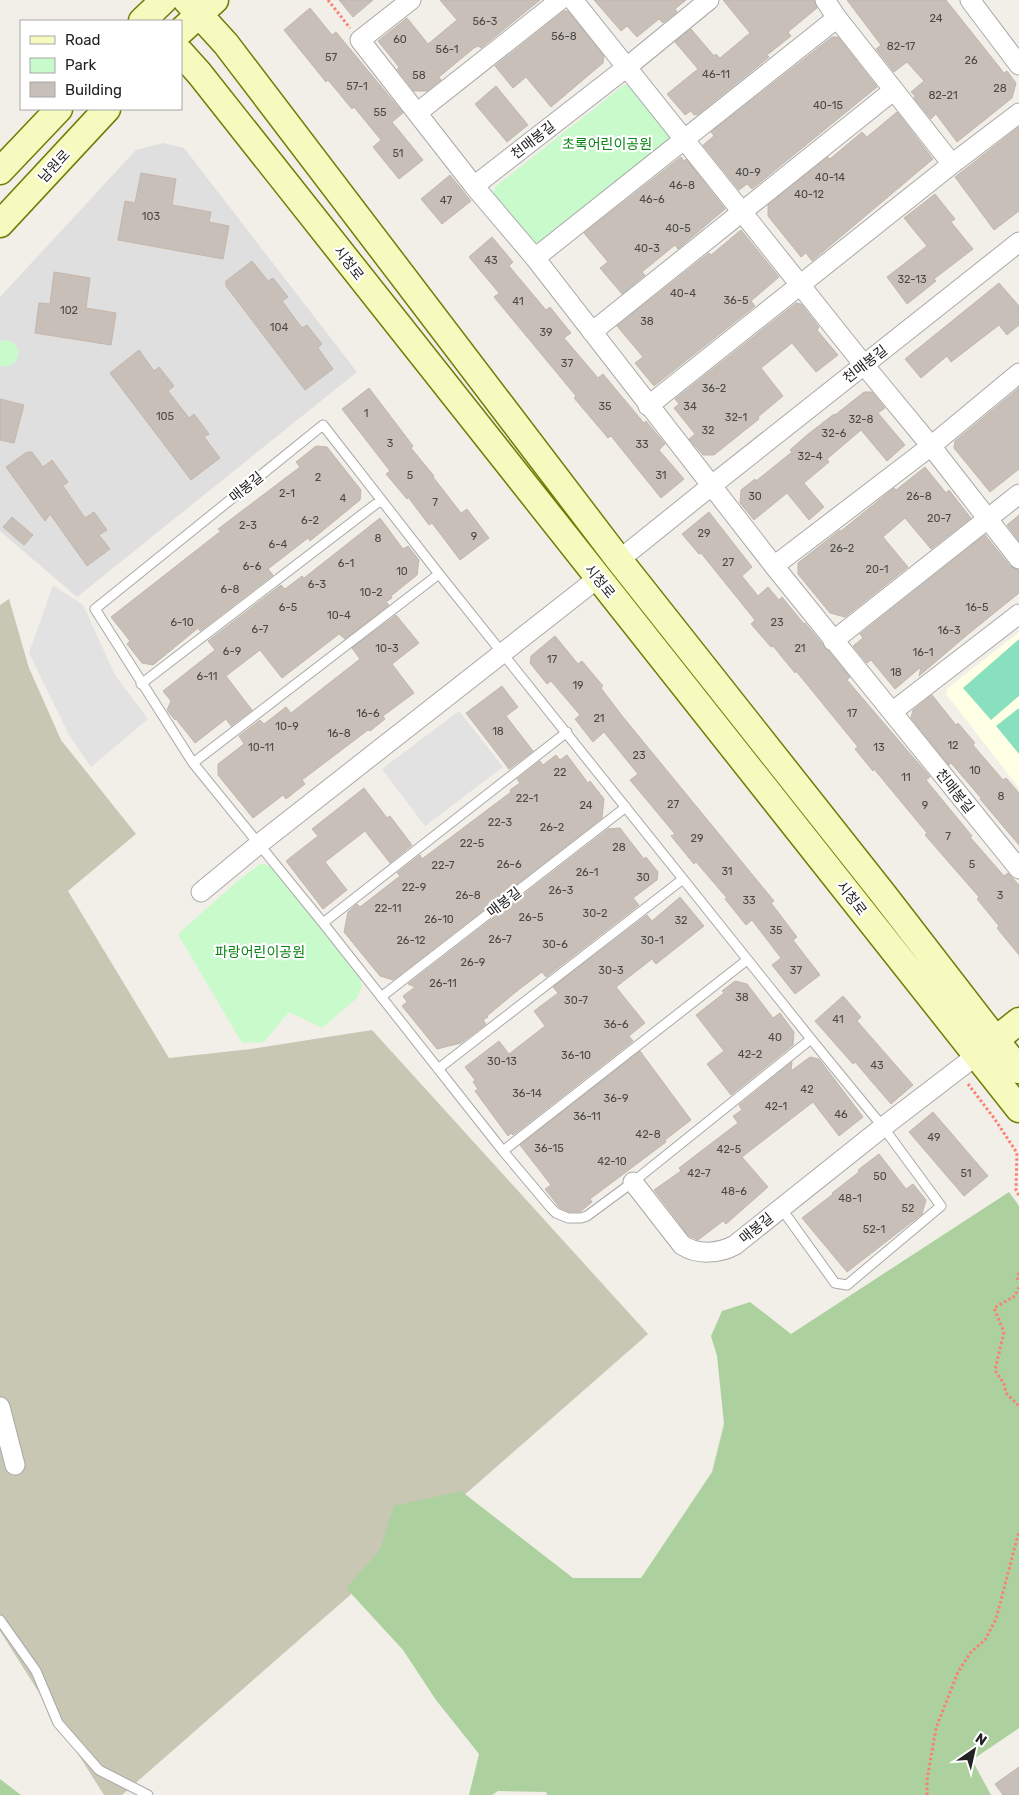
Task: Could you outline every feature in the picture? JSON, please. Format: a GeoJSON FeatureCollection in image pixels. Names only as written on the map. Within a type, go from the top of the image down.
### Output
{"type":"FeatureCollection","features":[{"type":"Feature","properties":{"kind":"street"},"geometry":{"type":"LineString","coordinates":[[360,40],[411,0]]}},
{"type":"Feature","properties":{"kind":"street"},"geometry":{"type":"LineString","coordinates":[[417,113],[560,0]]}},
{"type":"Feature","properties":{"kind":"street"},"geometry":{"type":"LineString","coordinates":[[573,0],[1019,559]]}},
{"type":"Feature","properties":{"kind":"street","name":"천매봉길"},"geometry":{"type":"LineString","coordinates":[[474,186],[627,67],[709,0]]}},
{"type":"Feature","properties":{"kind":"street"},"geometry":{"type":"LineString","coordinates":[[825,0],[837,18],[952,164]]}},
{"type":"Feature","properties":{"kind":"street"},"geometry":{"type":"LineString","coordinates":[[970,0],[1019,65]]}},
{"type":"Feature","properties":{"kind":"street","name":"시청로"},"geometry":{"type":"LineString","coordinates":[[195,11],[226,44],[620,560],[884,894],[977,1055],[1019,1070]]}},
{"type":"Feature","properties":{"kind":"street"},"geometry":{"type":"LineString","coordinates":[[535,258],[837,18]]}},
{"type":"Feature","properties":{"kind":"street","name":"천매봉길"},"geometry":{"type":"LineString","coordinates":[[360,40],[474,186],[535,258],[648,406],[832,640],[1019,869]]}},
{"type":"Feature","properties":{"kind":"street","name":"시청로"},"geometry":{"type":"LineString","coordinates":[[182,54],[205,80],[1019,1109]]}},
{"type":"Feature","properties":{"kind":"street"},"geometry":{"type":"LineString","coordinates":[[592,332],[894,90]]}},
{"type":"Feature","properties":{"kind":"street"},"geometry":{"type":"LineString","coordinates":[[0,171],[58,110]]}},
{"type":"Feature","properties":{"kind":"street","name":"남원로"},"geometry":{"type":"LineString","coordinates":[[0,224],[106,110]]}},
{"type":"Feature","properties":{"kind":"street"},"geometry":{"type":"LineString","coordinates":[[648,406],[952,164],[1019,113]]}},
{"type":"Feature","properties":{"kind":"street","name":"천매봉길"},"geometry":{"type":"LineString","coordinates":[[711,486],[1019,242]]}},
{"type":"Feature","properties":{"kind":"street"},"geometry":{"type":"LineString","coordinates":[[774,566],[930,446],[1019,373]]}},
{"type":"Feature","properties":{"kind":"street"},"geometry":{"type":"LineString","coordinates":[[201,892],[259,844],[504,653],[711,486]]}},
{"type":"Feature","properties":{"kind":"street"},"geometry":{"type":"LineString","coordinates":[[832,640],[1019,494]]}},
{"type":"Feature","properties":{"kind":"street"},"geometry":{"type":"LineString","coordinates":[[892,712],[1019,614]]}},
{"type":"Feature","properties":{"kind":"street"},"geometry":{"type":"LineString","coordinates":[[882,1127],[1019,1021]]}},
{"type":"Feature","properties":{"kind":"street","name":"매봉길"},"geometry":{"type":"LineString","coordinates":[[633,1182],[682,1245],[690,1250],[712,1252],[729,1248],[882,1127]]}},
{"type":"Feature","properties":{"kind":"street"},"geometry":{"type":"LineString","coordinates":[[0,1407],[15,1465]]}},
{"type":"Feature","properties":{"kind":"lane","name":"매봉길"},"geometry":{"type":"LineString","coordinates":[[141,684],[95,609],[323,425],[746,960],[882,1127],[942,1206],[847,1285],[835,1283],[781,1208]]}},
{"type":"Feature","properties":{"kind":"lane"},"geometry":{"type":"LineString","coordinates":[[381,500],[141,684],[193,763],[323,923],[503,1151],[550,1208],[568,1218],[587,1216],[633,1182],[811,1039]]}},
{"type":"Feature","properties":{"kind":"lane"},"geometry":{"type":"LineString","coordinates":[[193,763],[439,574]]}},
{"type":"Feature","properties":{"kind":"lane"},"geometry":{"type":"LineString","coordinates":[[323,923],[567,732]]}},
{"type":"Feature","properties":{"kind":"lane","name":"매봉길"},"geometry":{"type":"LineString","coordinates":[[381,997],[626,807]]}},
{"type":"Feature","properties":{"kind":"lane"},"geometry":{"type":"LineString","coordinates":[[438,1069],[683,879]]}},
{"type":"Feature","properties":{"kind":"lane"},"geometry":{"type":"LineString","coordinates":[[503,1151],[746,960]]}},
{"type":"Feature","properties":{"kind":"lane"},"geometry":{"type":"LineString","coordinates":[[0,1620],[36,1671],[58,1724],[99,1770],[148,1795]]}},
{"type":"Feature","properties":{"kind":"path"},"geometry":{"type":"LineString","coordinates":[[328,0],[360,40]]}},
{"type":"Feature","properties":{"kind":"path"},"geometry":{"type":"LineString","coordinates":[[977,1055],[994,1118],[1017,1153],[1016,1190],[1019,1196]]}},
{"type":"Feature","properties":{"kind":"path"},"geometry":{"type":"LineString","coordinates":[[1019,1272],[1017,1278],[1019,1282]]}},
{"type":"Feature","properties":{"kind":"path"},"geometry":{"type":"LineString","coordinates":[[1019,1287],[1015,1296],[994,1308],[1004,1332],[995,1370],[1004,1384],[1006,1393],[1019,1406]]}},
{"type":"Feature","properties":{"kind":"path"},"geometry":{"type":"LineString","coordinates":[[927,1795],[927,1780],[936,1728],[958,1672],[971,1652],[985,1640],[996,1619],[1019,1531]]}},
{"type":"Feature","properties":{"kind":"shaded area"},"geometry":{"type":"Polygon","coordinates":[[[163,143],[184,148],[357,372],[77,597],[0,531],[0,297],[136,150],[163,143]]]}},
{"type":"Feature","properties":{"kind":"shaded area"},"geometry":{"type":"Polygon","coordinates":[[[53,585],[83,605],[115,675],[148,719],[91,767],[69,735],[29,653],[53,585]]]}},
{"type":"Feature","properties":{"kind":"shaded area"},"geometry":{"type":"Polygon","coordinates":[[[9,599],[29,668],[61,740],[136,834],[68,891],[169,1058],[251,1049],[372,1030],[648,1334],[122,1795],[104,1795],[0,1631],[0,605],[9,599]]]}},
{"type":"Feature","properties":{"kind":"shaded area"},"geometry":{"type":"Polygon","coordinates":[[[1019,632],[1019,788],[946,694],[948,688],[1019,632]]]}},
{"type":"Feature","properties":{"kind":"shaded area"},"geometry":{"type":"Polygon","coordinates":[[[459,711],[503,767],[425,826],[382,769],[459,711]]]}},
{"type":"Feature","properties":{"kind":"green space","name":"초록어린이공원"},"geometry":{"type":"Polygon","coordinates":[[[624,85],[633,86],[670,134],[669,142],[540,244],[531,243],[493,196],[495,187],[624,85]]]}},
{"type":"Feature","properties":{"kind":"green space"},"geometry":{"type":"Polygon","coordinates":[[[0,341],[12,342],[16,346],[18,356],[13,364],[0,366],[0,341]]]}},
{"type":"Feature","properties":{"kind":"green space"},"geometry":{"type":"Polygon","coordinates":[[[1019,639],[1019,696],[991,720],[963,688],[1019,639]]]}},
{"type":"Feature","properties":{"kind":"green space"},"geometry":{"type":"Polygon","coordinates":[[[1019,708],[1019,754],[996,726],[1019,708]]]}},
{"type":"Feature","properties":{"kind":"green space","name":"파랑어린이공원"},"geometry":{"type":"Polygon","coordinates":[[[260,864],[265,864],[274,869],[360,979],[362,986],[357,998],[322,1028],[289,1012],[264,1042],[242,1043],[179,933],[233,885],[260,864]]]}},
{"type":"Feature","properties":{"kind":"green space"},"geometry":{"type":"Polygon","coordinates":[[[1009,1192],[1019,1206],[1019,1728],[972,1760],[991,1795],[547,1795],[546,1792],[498,1791],[492,1795],[469,1795],[479,1754],[436,1700],[403,1650],[346,1588],[380,1550],[394,1506],[461,1491],[573,1578],[641,1578],[712,1472],[724,1424],[717,1356],[711,1336],[722,1311],[750,1302],[791,1334],[1009,1192]]]}},
{"type":"Feature","properties":{"kind":"green space"},"geometry":{"type":"Polygon","coordinates":[[[0,1779],[21,1795],[0,1795],[0,1779]]]}},
{"type":"Feature","properties":{"kind":"building"},"geometry":{"type":"Polygon","coordinates":[[[339,0],[373,0],[353,17],[339,0]]]}},
{"type":"Feature","properties":{"kind":"building"},"geometry":{"type":"Polygon","coordinates":[[[440,0],[540,0],[481,48],[478,46],[474,48],[439,77],[441,80],[427,91],[414,91],[397,69],[399,67],[378,41],[407,18],[428,44],[457,20],[440,0]]]}},
{"type":"Feature","properties":{"kind":"building"},"geometry":{"type":"Polygon","coordinates":[[[594,0],[686,0],[675,9],[677,12],[663,23],[659,19],[637,37],[627,26],[621,31],[594,0]]]}},
{"type":"Feature","properties":{"kind":"building"},"geometry":{"type":"Polygon","coordinates":[[[723,0],[814,0],[817,8],[788,32],[791,36],[767,55],[769,57],[697,115],[694,115],[691,111],[685,115],[667,94],[698,69],[675,42],[691,29],[714,56],[716,54],[720,58],[750,33],[723,0]]]}},
{"type":"Feature","properties":{"kind":"building"},"geometry":{"type":"Polygon","coordinates":[[[847,0],[946,0],[1004,73],[1007,71],[1016,83],[1012,98],[957,142],[936,114],[931,119],[914,98],[915,96],[911,92],[924,81],[907,62],[894,72],[876,49],[881,45],[847,0]]]}},
{"type":"Feature","properties":{"kind":"building"},"geometry":{"type":"Polygon","coordinates":[[[310,8],[332,35],[336,32],[403,113],[392,122],[423,160],[399,179],[373,147],[381,140],[354,107],[352,109],[328,80],[326,82],[284,30],[310,8]]]}},
{"type":"Feature","properties":{"kind":"building"},"geometry":{"type":"Polygon","coordinates":[[[564,11],[568,11],[604,56],[603,63],[551,107],[526,77],[513,88],[495,66],[564,11]]]}},
{"type":"Feature","properties":{"kind":"building"},"geometry":{"type":"Polygon","coordinates":[[[832,37],[838,37],[877,87],[752,189],[747,184],[739,190],[703,145],[714,136],[711,132],[832,37]]]}},
{"type":"Feature","properties":{"kind":"building"},"geometry":{"type":"Polygon","coordinates":[[[496,86],[528,125],[507,142],[475,104],[496,86]]]}},
{"type":"Feature","properties":{"kind":"building"},"geometry":{"type":"Polygon","coordinates":[[[897,112],[933,159],[812,261],[806,253],[801,257],[768,216],[768,205],[828,157],[830,159],[862,132],[867,137],[897,112]]]}},
{"type":"Feature","properties":{"kind":"building"},"geometry":{"type":"Polygon","coordinates":[[[1019,127],[1019,211],[994,230],[955,177],[1019,127]]]}},
{"type":"Feature","properties":{"kind":"building"},"geometry":{"type":"Polygon","coordinates":[[[681,157],[684,161],[686,159],[725,209],[678,249],[675,245],[642,272],[645,275],[622,294],[600,268],[608,262],[584,233],[681,157]]]}},
{"type":"Feature","properties":{"kind":"building"},"geometry":{"type":"Polygon","coordinates":[[[141,173],[176,179],[172,205],[211,212],[209,222],[229,226],[223,259],[118,240],[125,201],[135,203],[141,173]]]}},
{"type":"Feature","properties":{"kind":"building"},"geometry":{"type":"Polygon","coordinates":[[[450,175],[471,201],[442,224],[421,199],[450,175]]]}},
{"type":"Feature","properties":{"kind":"building"},"geometry":{"type":"Polygon","coordinates":[[[935,194],[955,219],[951,222],[973,249],[934,279],[936,281],[907,304],[887,277],[927,246],[904,218],[935,194]]]}},
{"type":"Feature","properties":{"kind":"building"},"geometry":{"type":"Polygon","coordinates":[[[741,230],[779,277],[751,301],[755,306],[654,386],[635,363],[643,357],[617,326],[741,230]]]}},
{"type":"Feature","properties":{"kind":"building"},"geometry":{"type":"Polygon","coordinates":[[[492,237],[513,262],[509,266],[546,310],[550,307],[571,333],[564,338],[598,378],[603,374],[644,423],[646,421],[665,444],[659,450],[684,479],[661,498],[611,436],[608,438],[574,398],[576,396],[494,297],[499,293],[469,257],[492,237]]]}},
{"type":"Feature","properties":{"kind":"building"},"geometry":{"type":"Polygon","coordinates":[[[252,261],[268,281],[273,278],[288,297],[282,301],[302,328],[307,325],[322,344],[318,348],[333,369],[305,390],[226,286],[226,281],[252,261]]]}},
{"type":"Feature","properties":{"kind":"building"},"geometry":{"type":"Polygon","coordinates":[[[54,272],[90,278],[86,308],[116,313],[111,345],[35,333],[39,303],[50,304],[54,272]]]}},
{"type":"Feature","properties":{"kind":"building"},"geometry":{"type":"Polygon","coordinates":[[[999,283],[1019,306],[1019,325],[1007,335],[999,325],[951,362],[947,356],[921,378],[905,359],[999,283]]]}},
{"type":"Feature","properties":{"kind":"building"},"geometry":{"type":"Polygon","coordinates":[[[796,303],[801,304],[819,327],[817,330],[838,355],[816,372],[792,343],[761,368],[783,396],[758,417],[759,419],[714,455],[703,455],[689,439],[695,434],[674,408],[679,404],[675,399],[796,303]]]}},
{"type":"Feature","properties":{"kind":"building"},"geometry":{"type":"Polygon","coordinates":[[[139,350],[154,371],[159,367],[174,386],[168,391],[189,418],[194,414],[209,434],[204,437],[220,458],[191,480],[110,373],[139,350]]]}},
{"type":"Feature","properties":{"kind":"building"},"geometry":{"type":"Polygon","coordinates":[[[369,388],[413,446],[411,448],[461,513],[467,509],[489,538],[460,560],[432,523],[429,525],[408,497],[407,499],[386,474],[390,471],[342,409],[369,388]]]}},
{"type":"Feature","properties":{"kind":"building"},"geometry":{"type":"Polygon","coordinates":[[[1019,388],[1019,469],[990,492],[954,448],[955,441],[1019,388]]]}},
{"type":"Feature","properties":{"kind":"building"},"geometry":{"type":"Polygon","coordinates":[[[864,392],[872,392],[885,408],[878,413],[905,445],[887,461],[861,430],[827,459],[829,462],[804,483],[824,507],[809,520],[787,493],[754,520],[740,503],[741,490],[755,479],[756,481],[792,452],[790,450],[807,435],[864,392]]]}},
{"type":"Feature","properties":{"kind":"building"},"geometry":{"type":"Polygon","coordinates":[[[0,399],[24,405],[14,443],[0,440],[0,399]]]}},
{"type":"Feature","properties":{"kind":"building"},"geometry":{"type":"Polygon","coordinates":[[[316,446],[327,447],[361,490],[360,500],[310,541],[308,538],[268,569],[273,575],[200,631],[198,628],[153,665],[142,663],[127,644],[130,641],[111,617],[221,531],[218,529],[300,467],[296,462],[316,446]]]}},
{"type":"Feature","properties":{"kind":"building"},"geometry":{"type":"Polygon","coordinates":[[[27,452],[32,452],[43,467],[52,460],[68,482],[63,486],[85,518],[94,512],[107,530],[99,535],[110,549],[87,566],[50,514],[45,521],[6,467],[27,452]]]}},
{"type":"Feature","properties":{"kind":"building"},"geometry":{"type":"Polygon","coordinates":[[[925,467],[946,493],[949,490],[971,518],[931,549],[905,518],[883,537],[908,567],[845,617],[830,613],[798,574],[798,563],[894,488],[896,490],[925,467]]]}},
{"type":"Feature","properties":{"kind":"building"},"geometry":{"type":"Polygon","coordinates":[[[709,512],[752,567],[742,576],[758,596],[768,587],[779,600],[782,597],[850,677],[847,680],[930,777],[926,780],[972,836],[970,837],[1004,876],[1008,873],[1019,885],[1019,955],[977,899],[979,897],[925,835],[927,833],[874,769],[873,771],[855,749],[858,747],[796,671],[795,673],[773,646],[771,647],[751,624],[755,620],[701,553],[699,554],[682,534],[709,512]]]}},
{"type":"Feature","properties":{"kind":"building"},"geometry":{"type":"Polygon","coordinates":[[[1019,515],[1019,541],[1007,525],[1019,515]]]}},
{"type":"Feature","properties":{"kind":"building"},"geometry":{"type":"Polygon","coordinates":[[[12,517],[33,535],[24,545],[3,527],[12,517]]]}},
{"type":"Feature","properties":{"kind":"building"},"geometry":{"type":"Polygon","coordinates":[[[380,518],[403,549],[408,546],[419,560],[417,575],[391,596],[392,598],[386,602],[389,605],[345,639],[339,634],[282,678],[260,650],[226,676],[252,710],[231,726],[226,719],[195,743],[167,710],[171,701],[163,691],[215,650],[208,641],[281,585],[285,589],[302,576],[304,578],[380,518]]]}},
{"type":"Feature","properties":{"kind":"building"},"geometry":{"type":"Polygon","coordinates":[[[985,535],[1010,566],[1019,570],[1019,593],[919,676],[921,667],[895,689],[871,660],[867,663],[853,646],[863,638],[860,634],[985,535]]]}},
{"type":"Feature","properties":{"kind":"building"},"geometry":{"type":"Polygon","coordinates":[[[396,615],[419,643],[392,664],[414,693],[383,716],[385,719],[370,731],[368,730],[302,780],[305,784],[286,799],[283,795],[253,818],[218,775],[218,764],[244,744],[239,736],[260,720],[264,724],[286,707],[291,713],[360,659],[352,648],[396,615]]]}},
{"type":"Feature","properties":{"kind":"building"},"geometry":{"type":"Polygon","coordinates":[[[555,636],[578,664],[582,661],[603,686],[601,688],[623,717],[774,901],[771,903],[797,937],[793,940],[820,975],[795,994],[772,965],[781,958],[752,920],[746,925],[725,899],[727,898],[696,862],[694,864],[671,836],[675,834],[630,780],[638,774],[604,732],[593,742],[575,719],[580,715],[551,681],[547,684],[530,663],[531,656],[555,636]]]}},
{"type":"Feature","properties":{"kind":"building"},"geometry":{"type":"Polygon","coordinates":[[[502,686],[518,707],[506,716],[533,751],[509,769],[466,713],[502,686]]]}},
{"type":"Feature","properties":{"kind":"building"},"geometry":{"type":"Polygon","coordinates":[[[932,695],[956,725],[958,723],[975,743],[973,745],[1003,780],[1006,778],[1019,793],[1019,845],[911,718],[913,710],[932,695]]]}},
{"type":"Feature","properties":{"kind":"building"},"geometry":{"type":"Polygon","coordinates":[[[556,755],[560,760],[567,755],[588,783],[590,781],[604,799],[602,818],[393,980],[380,976],[344,932],[348,912],[357,904],[360,907],[400,876],[397,873],[420,855],[422,859],[511,792],[510,790],[520,783],[517,779],[540,761],[543,765],[556,755]]]}},
{"type":"Feature","properties":{"kind":"building"},"geometry":{"type":"Polygon","coordinates":[[[364,788],[387,818],[390,816],[412,845],[390,863],[365,831],[325,862],[347,890],[323,909],[286,861],[318,836],[312,829],[364,788]]]}},
{"type":"Feature","properties":{"kind":"building"},"geometry":{"type":"Polygon","coordinates":[[[620,828],[644,859],[646,857],[658,872],[657,880],[633,898],[639,905],[546,977],[542,972],[517,991],[483,1020],[486,1024],[461,1043],[437,1049],[402,1006],[407,1002],[403,996],[415,987],[408,984],[608,829],[620,828]]]}},
{"type":"Feature","properties":{"kind":"building"},"geometry":{"type":"Polygon","coordinates":[[[680,897],[704,926],[656,964],[652,959],[616,987],[645,1023],[629,1036],[633,1041],[513,1135],[511,1133],[508,1136],[475,1091],[478,1089],[473,1082],[475,1080],[465,1067],[499,1041],[509,1054],[545,1026],[534,1011],[558,993],[553,987],[647,915],[652,921],[680,897]]]}},
{"type":"Feature","properties":{"kind":"building"},"geometry":{"type":"Polygon","coordinates":[[[735,981],[747,984],[773,1018],[780,1013],[794,1032],[793,1045],[731,1095],[707,1064],[724,1051],[696,1015],[724,993],[722,991],[735,981]]]}},
{"type":"Feature","properties":{"kind":"building"},"geometry":{"type":"Polygon","coordinates":[[[843,996],[861,1017],[857,1021],[913,1085],[891,1104],[855,1062],[853,1064],[815,1021],[843,996]]]}},
{"type":"Feature","properties":{"kind":"building"},"geometry":{"type":"Polygon","coordinates":[[[640,1051],[691,1120],[665,1140],[666,1142],[590,1199],[592,1202],[580,1212],[569,1212],[560,1208],[545,1189],[551,1185],[520,1145],[640,1051]]]}},
{"type":"Feature","properties":{"kind":"building"},"geometry":{"type":"Polygon","coordinates":[[[810,1057],[819,1059],[863,1117],[839,1136],[813,1102],[742,1157],[768,1187],[726,1224],[723,1221],[698,1240],[689,1236],[654,1190],[681,1171],[679,1168],[738,1123],[733,1116],[742,1110],[739,1105],[792,1062],[791,1071],[810,1057]]]}},
{"type":"Feature","properties":{"kind":"building"},"geometry":{"type":"Polygon","coordinates":[[[933,1112],[988,1176],[964,1196],[909,1132],[933,1112]]]}},
{"type":"Feature","properties":{"kind":"building"},"geometry":{"type":"Polygon","coordinates":[[[879,1154],[906,1189],[913,1184],[926,1200],[922,1214],[847,1272],[802,1218],[879,1154]]]}},
{"type":"Feature","properties":{"kind":"building"},"geometry":{"type":"Polygon","coordinates":[[[1019,1767],[1019,1795],[1003,1795],[995,1784],[1019,1767]]]}}]}
